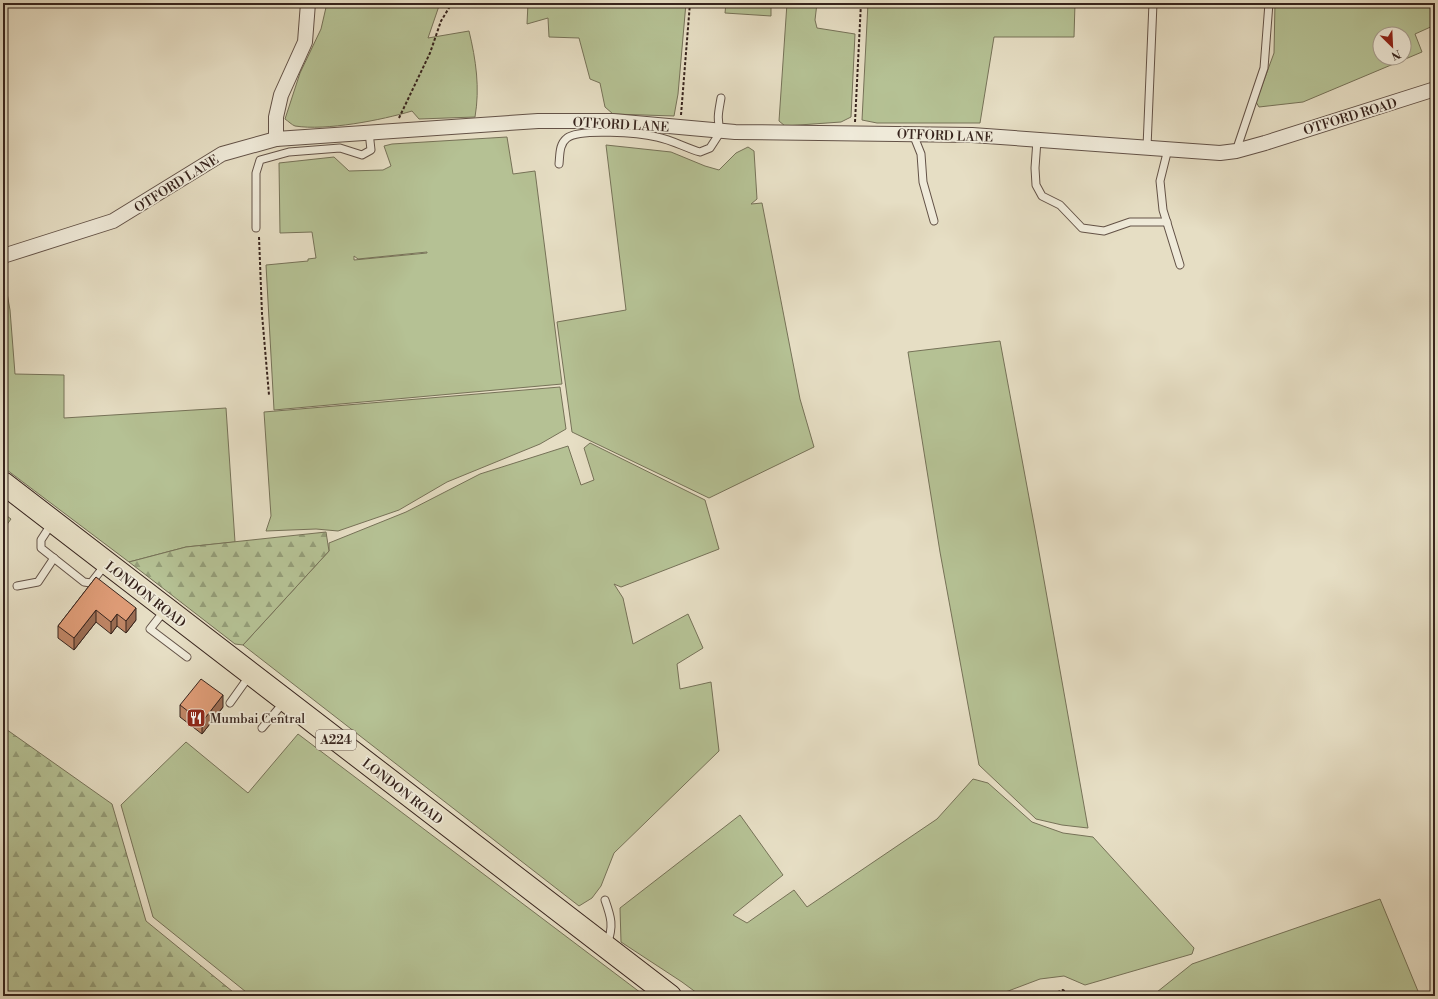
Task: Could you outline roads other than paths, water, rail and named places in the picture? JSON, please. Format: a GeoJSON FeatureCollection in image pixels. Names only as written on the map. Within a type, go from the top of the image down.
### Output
{"type":"FeatureCollection","features":[{"type":"Feature","properties":{"kind":"main road","name":"LONDON ROAD"},"geometry":{"type":"LineString","coordinates":[[3,483],[106,564],[670,996]]}},
{"type":"Feature","properties":{"kind":"street"},"geometry":{"type":"LineString","coordinates":[[276,139],[276,117],[281,95],[305,42],[308,3]]}},
{"type":"Feature","properties":{"kind":"street","name":"OTFORD ROAD"},"geometry":{"type":"LineString","coordinates":[[1265,143],[1435,89]]}},
{"type":"Feature","properties":{"kind":"street","name":"OTFORD LANE"},"geometry":{"type":"LineString","coordinates":[[3,256],[113,221],[222,154],[276,139],[546,121],[613,121],[721,131],[972,135],[1220,153],[1236,151],[1265,143]]}},
{"type":"Feature","properties":{"kind":"lane"},"geometry":{"type":"LineString","coordinates":[[1147,147],[1153,3]]}},
{"type":"Feature","properties":{"kind":"lane"},"geometry":{"type":"LineString","coordinates":[[1236,151],[1264,68],[1269,3]]}},
{"type":"Feature","properties":{"kind":"lane"},"geometry":{"type":"LineString","coordinates":[[559,164],[560,147],[566,138],[575,134],[612,132],[658,137],[700,152],[710,148],[721,131],[718,124],[718,115],[721,98]]}},
{"type":"Feature","properties":{"kind":"lane"},"geometry":{"type":"LineString","coordinates":[[256,228],[256,173],[260,160],[289,152],[340,148],[362,154],[371,150],[368,132]]}},
{"type":"Feature","properties":{"kind":"lane"},"geometry":{"type":"LineString","coordinates":[[913,134],[920,154],[923,182],[934,221]]}},
{"type":"Feature","properties":{"kind":"lane"},"geometry":{"type":"LineString","coordinates":[[1037,140],[1035,168],[1036,185],[1042,196],[1060,204],[1082,228],[1104,231],[1130,222],[1167,222]]}},
{"type":"Feature","properties":{"kind":"lane"},"geometry":{"type":"LineString","coordinates":[[1168,149],[1160,181],[1163,210],[1180,264]]}},
{"type":"Feature","properties":{"kind":"lane"},"geometry":{"type":"LineString","coordinates":[[53,522],[40,544],[41,548],[87,584],[91,583],[106,564]]}},
{"type":"Feature","properties":{"kind":"lane"},"geometry":{"type":"LineString","coordinates":[[17,586],[38,582],[54,558]]}},
{"type":"Feature","properties":{"kind":"lane"},"geometry":{"type":"LineString","coordinates":[[166,610],[150,629],[187,657]]}},
{"type":"Feature","properties":{"kind":"lane"},"geometry":{"type":"LineString","coordinates":[[230,703],[251,675]]}},
{"type":"Feature","properties":{"kind":"lane"},"geometry":{"type":"LineString","coordinates":[[262,728],[285,701]]}},
{"type":"Feature","properties":{"kind":"lane"},"geometry":{"type":"LineString","coordinates":[[605,900],[611,919],[612,933],[605,947]]}},
{"type":"Feature","properties":{"kind":"place","name":"Mumbai Central"},"geometry":{"type":"Point","coordinates":[196,718]}}]}
